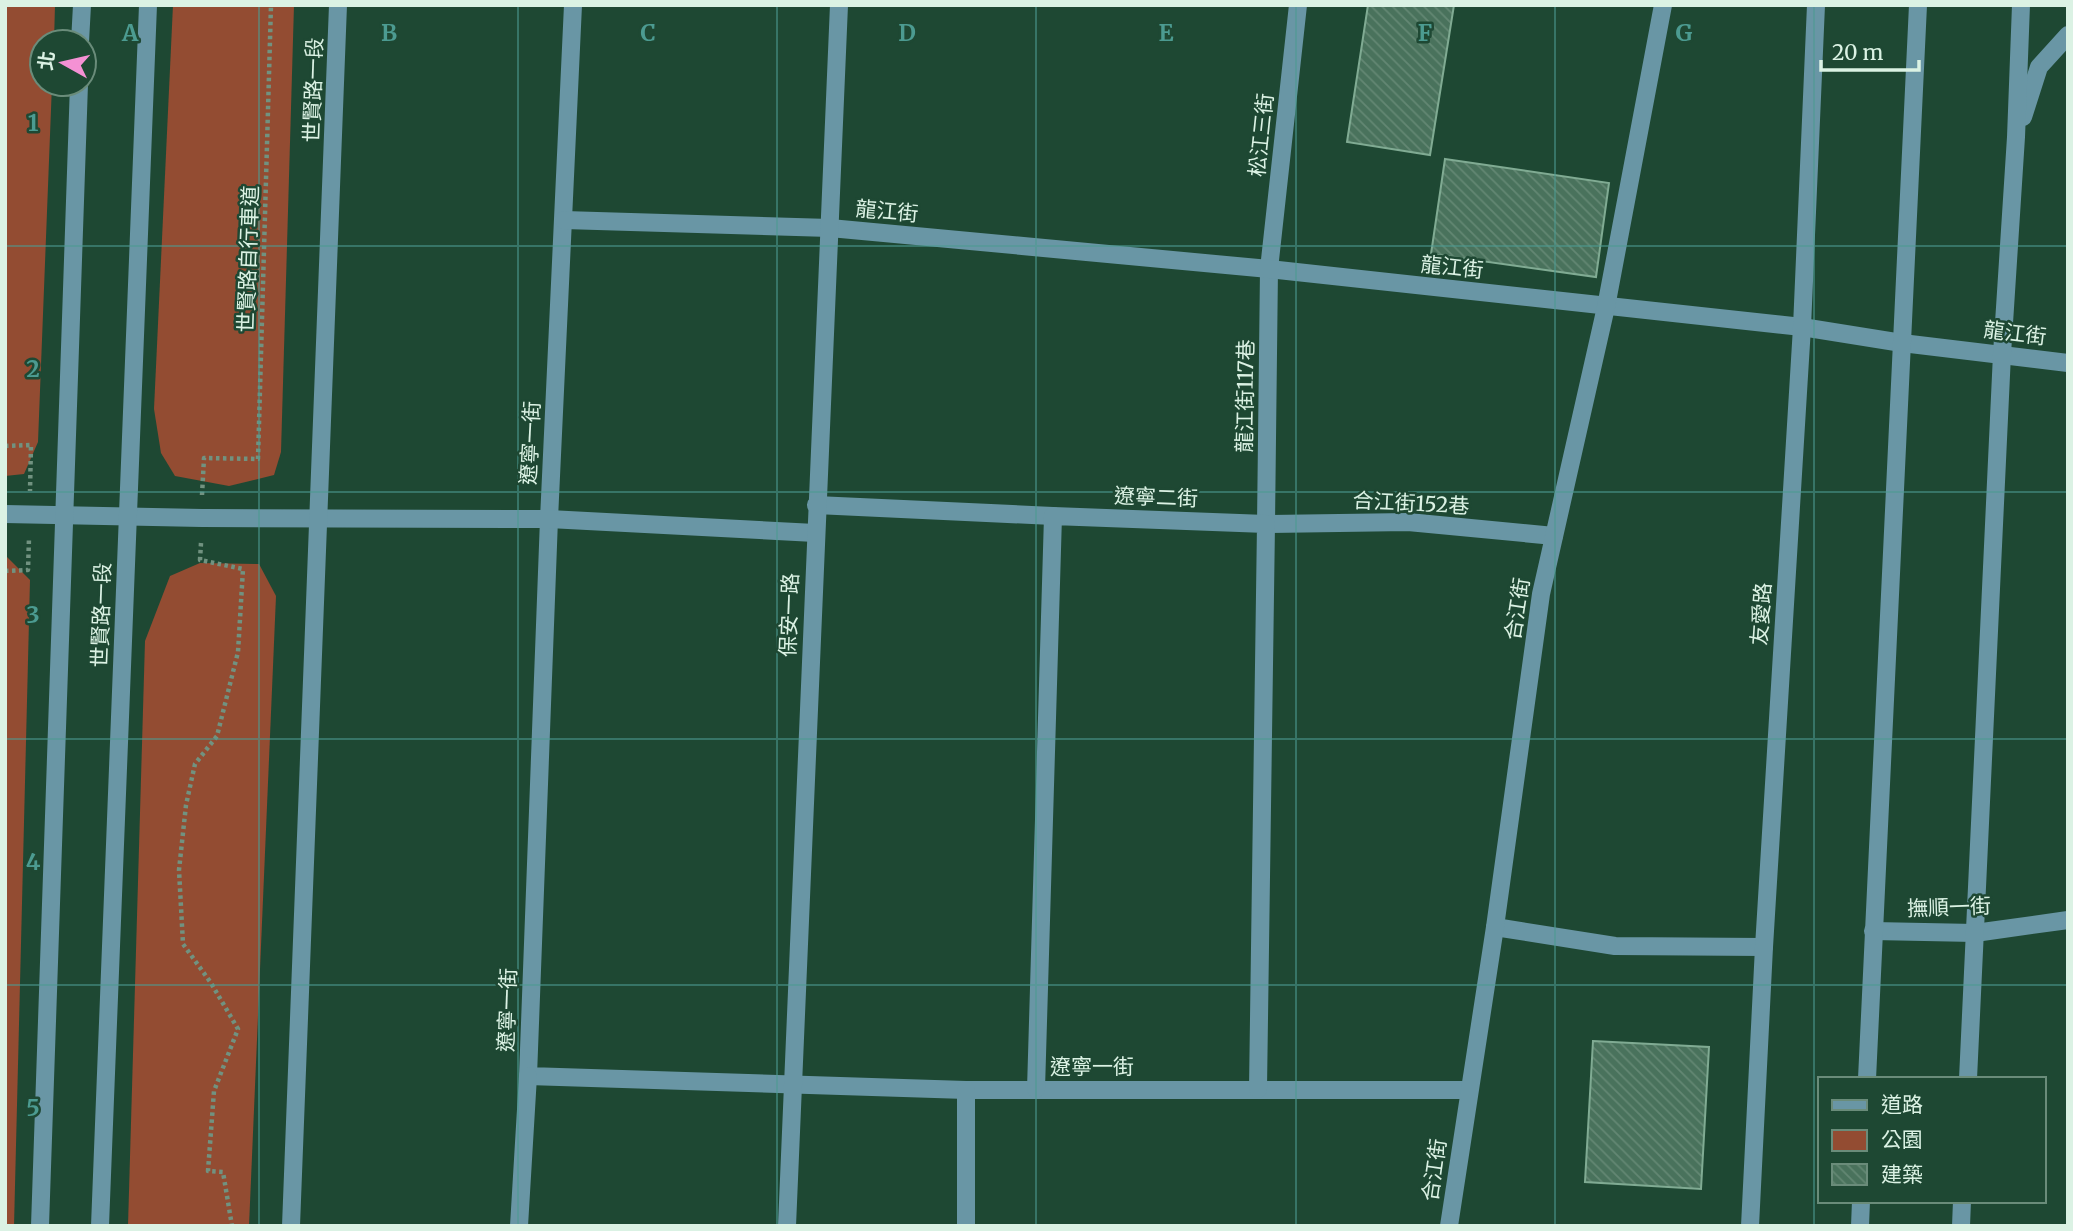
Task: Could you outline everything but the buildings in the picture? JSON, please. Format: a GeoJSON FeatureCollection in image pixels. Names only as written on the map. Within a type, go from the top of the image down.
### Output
{"type":"FeatureCollection","features":[{"type":"Feature","properties":{"kind":"street"},"geometry":{"type":"LineString","coordinates":[[81,28],[82,5]]}},
{"type":"Feature","properties":{"kind":"street","name":"世賢路一段"},"geometry":{"type":"LineString","coordinates":[[100,1226],[148,5]]}},
{"type":"Feature","properties":{"kind":"street","name":"世賢路一段"},"geometry":{"type":"LineString","coordinates":[[291,1226],[338,5]]}},
{"type":"Feature","properties":{"kind":"street","name":"遼寧一街"},"geometry":{"type":"LineString","coordinates":[[573,5],[549,519],[528,1076],[967,1090],[1468,1090]]}},
{"type":"Feature","properties":{"kind":"street","name":"保安一路"},"geometry":{"type":"LineString","coordinates":[[787,1226],[839,5]]}},
{"type":"Feature","properties":{"kind":"street","name":"松江三街"},"geometry":{"type":"LineString","coordinates":[[1269,269],[1298,5]]}},
{"type":"Feature","properties":{"kind":"street","name":"合江街"},"geometry":{"type":"LineString","coordinates":[[1449,1226],[1541,594],[1606,307],[1663,5]]}},
{"type":"Feature","properties":{"kind":"street","name":"友愛路"},"geometry":{"type":"LineString","coordinates":[[1749,1226],[1802,327],[1816,5]]}},
{"type":"Feature","properties":{"kind":"street"},"geometry":{"type":"LineString","coordinates":[[1867,1077],[1918,5]]}},
{"type":"Feature","properties":{"kind":"street"},"geometry":{"type":"LineString","coordinates":[[1968,1077],[2021,5]]}},
{"type":"Feature","properties":{"kind":"street"},"geometry":{"type":"LineString","coordinates":[[2016,137],[2039,67],[2068,35]]}},
{"type":"Feature","properties":{"kind":"street","name":"世賢路一段"},"geometry":{"type":"LineString","coordinates":[[40,1226],[79,98]]}},
{"type":"Feature","properties":{"kind":"street","name":"龍江街"},"geometry":{"type":"LineString","coordinates":[[564,220],[830,228],[1269,269],[1802,327],[1902,343],[2068,363]]}},
{"type":"Feature","properties":{"kind":"street","name":"龍江街117巷"},"geometry":{"type":"LineString","coordinates":[[1266,524],[1269,269]]}},
{"type":"Feature","properties":{"kind":"street","name":"遼寧二街"},"geometry":{"type":"LineString","coordinates":[[817,505],[1266,524]]}},
{"type":"Feature","properties":{"kind":"street"},"geometry":{"type":"LineString","coordinates":[[5,514],[549,519],[815,533]]}},
{"type":"Feature","properties":{"kind":"street"},"geometry":{"type":"LineString","coordinates":[[1036,1089],[1053,516]]}},
{"type":"Feature","properties":{"kind":"street","name":"合江街152巷"},"geometry":{"type":"LineString","coordinates":[[1266,524],[1408,522],[1554,536]]}},
{"type":"Feature","properties":{"kind":"street"},"geometry":{"type":"LineString","coordinates":[[1258,1089],[1266,524]]}},
{"type":"Feature","properties":{"kind":"street","name":"撫順一街"},"geometry":{"type":"LineString","coordinates":[[1873,931],[1975,933],[2068,920]]}},
{"type":"Feature","properties":{"kind":"street"},"geometry":{"type":"LineString","coordinates":[[1494,927],[1615,946],[1764,947]]}},
{"type":"Feature","properties":{"kind":"street"},"geometry":{"type":"LineString","coordinates":[[519,1226],[528,1076]]}},
{"type":"Feature","properties":{"kind":"street"},"geometry":{"type":"LineString","coordinates":[[966,1226],[967,1090]]}},
{"type":"Feature","properties":{"kind":"street"},"geometry":{"type":"LineString","coordinates":[[1860,1226],[1861,1203]]}},
{"type":"Feature","properties":{"kind":"street"},"geometry":{"type":"LineString","coordinates":[[1961,1226],[1962,1203]]}},
{"type":"Feature","properties":{"kind":"path","name":"世賢路自行車道"},"geometry":{"type":"LineString","coordinates":[[204,458],[258,459],[271,5]]}},
{"type":"Feature","properties":{"kind":"path"},"geometry":{"type":"LineString","coordinates":[[5,446],[31,446]]}},
{"type":"Feature","properties":{"kind":"path"},"geometry":{"type":"LineString","coordinates":[[200,560],[243,569],[238,652],[217,736],[195,764],[186,805],[179,870],[183,944],[211,983],[238,1029],[214,1091],[208,1171],[223,1172],[232,1226]]}},
{"type":"Feature","properties":{"kind":"path"},"geometry":{"type":"LineString","coordinates":[[5,571],[28,570]]}},
{"type":"Feature","properties":{"kind":"green space"},"geometry":{"type":"Polygon","coordinates":[[[5,5],[55,5],[54,28],[28,28],[28,98],[51,98],[38,442],[24,474],[5,476],[5,5]]]}},
{"type":"Feature","properties":{"kind":"green space"},"geometry":{"type":"Polygon","coordinates":[[[173,5],[294,5],[281,452],[274,475],[229,486],[175,476],[161,453],[154,409],[173,5]]]}},
{"type":"Feature","properties":{"kind":"green space"},"geometry":{"type":"Polygon","coordinates":[[[5,555],[30,580],[14,1226],[5,1226],[5,555]]]}},
{"type":"Feature","properties":{"kind":"green space"},"geometry":{"type":"Polygon","coordinates":[[[200,563],[259,564],[276,596],[249,1226],[128,1226],[145,641],[170,576],[200,563]]]}}]}
